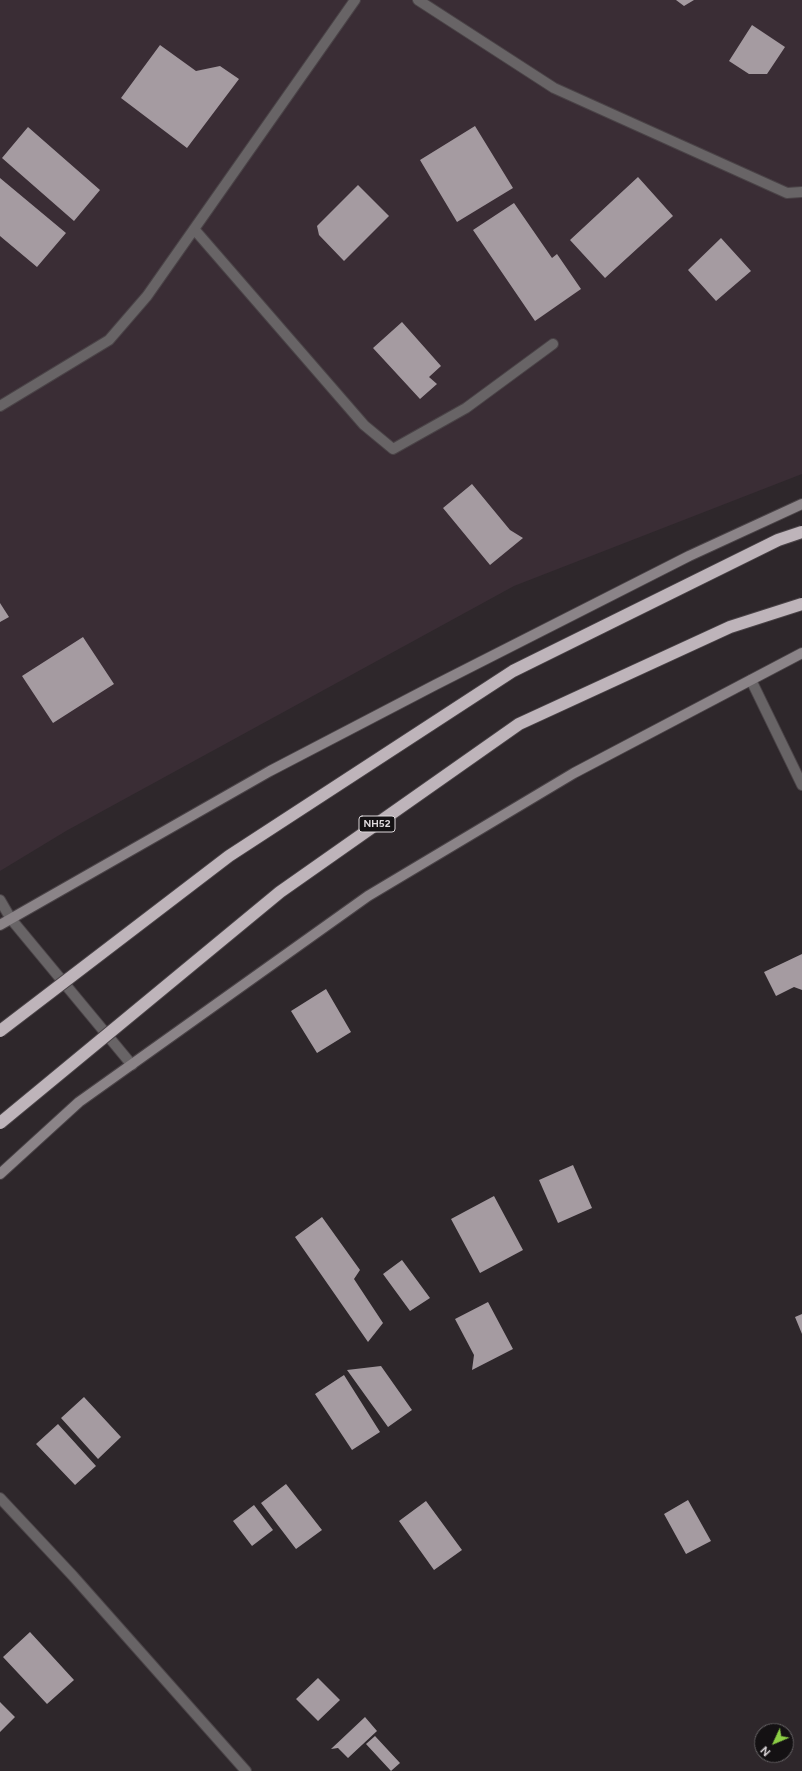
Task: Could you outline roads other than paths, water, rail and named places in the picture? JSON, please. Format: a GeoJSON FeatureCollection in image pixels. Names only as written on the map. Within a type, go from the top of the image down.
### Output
{"type":"FeatureCollection","features":[{"type":"Feature","properties":{"kind":"highway"},"geometry":{"type":"LineString","coordinates":[[0,1031],[229,856],[513,671],[778,540],[802,532]]}},
{"type":"Feature","properties":{"kind":"highway","name":"NH52"},"geometry":{"type":"LineString","coordinates":[[0,1123],[280,892],[519,724],[730,627],[802,604]]}},
{"type":"Feature","properties":{"kind":"street"},"geometry":{"type":"LineString","coordinates":[[0,406],[109,340],[147,296],[355,0]]}},
{"type":"Feature","properties":{"kind":"street"},"geometry":{"type":"LineString","coordinates":[[418,0],[554,88],[787,193],[802,192]]}},
{"type":"Feature","properties":{"kind":"street"},"geometry":{"type":"LineString","coordinates":[[194,230],[364,425],[393,449],[466,408],[553,344]]}},
{"type":"Feature","properties":{"kind":"street"},"geometry":{"type":"LineString","coordinates":[[0,925],[290,760],[682,559],[802,504]]}},
{"type":"Feature","properties":{"kind":"street"},"geometry":{"type":"LineString","coordinates":[[0,1174],[79,1102],[368,896],[574,773],[802,653]]}},
{"type":"Feature","properties":{"kind":"street"},"geometry":{"type":"LineString","coordinates":[[751,680],[802,785]]}},
{"type":"Feature","properties":{"kind":"street"},"geometry":{"type":"LineString","coordinates":[[0,900],[11,919],[132,1065]]}},
{"type":"Feature","properties":{"kind":"street"},"geometry":{"type":"LineString","coordinates":[[0,1498],[73,1576],[246,1771]]}}]}
